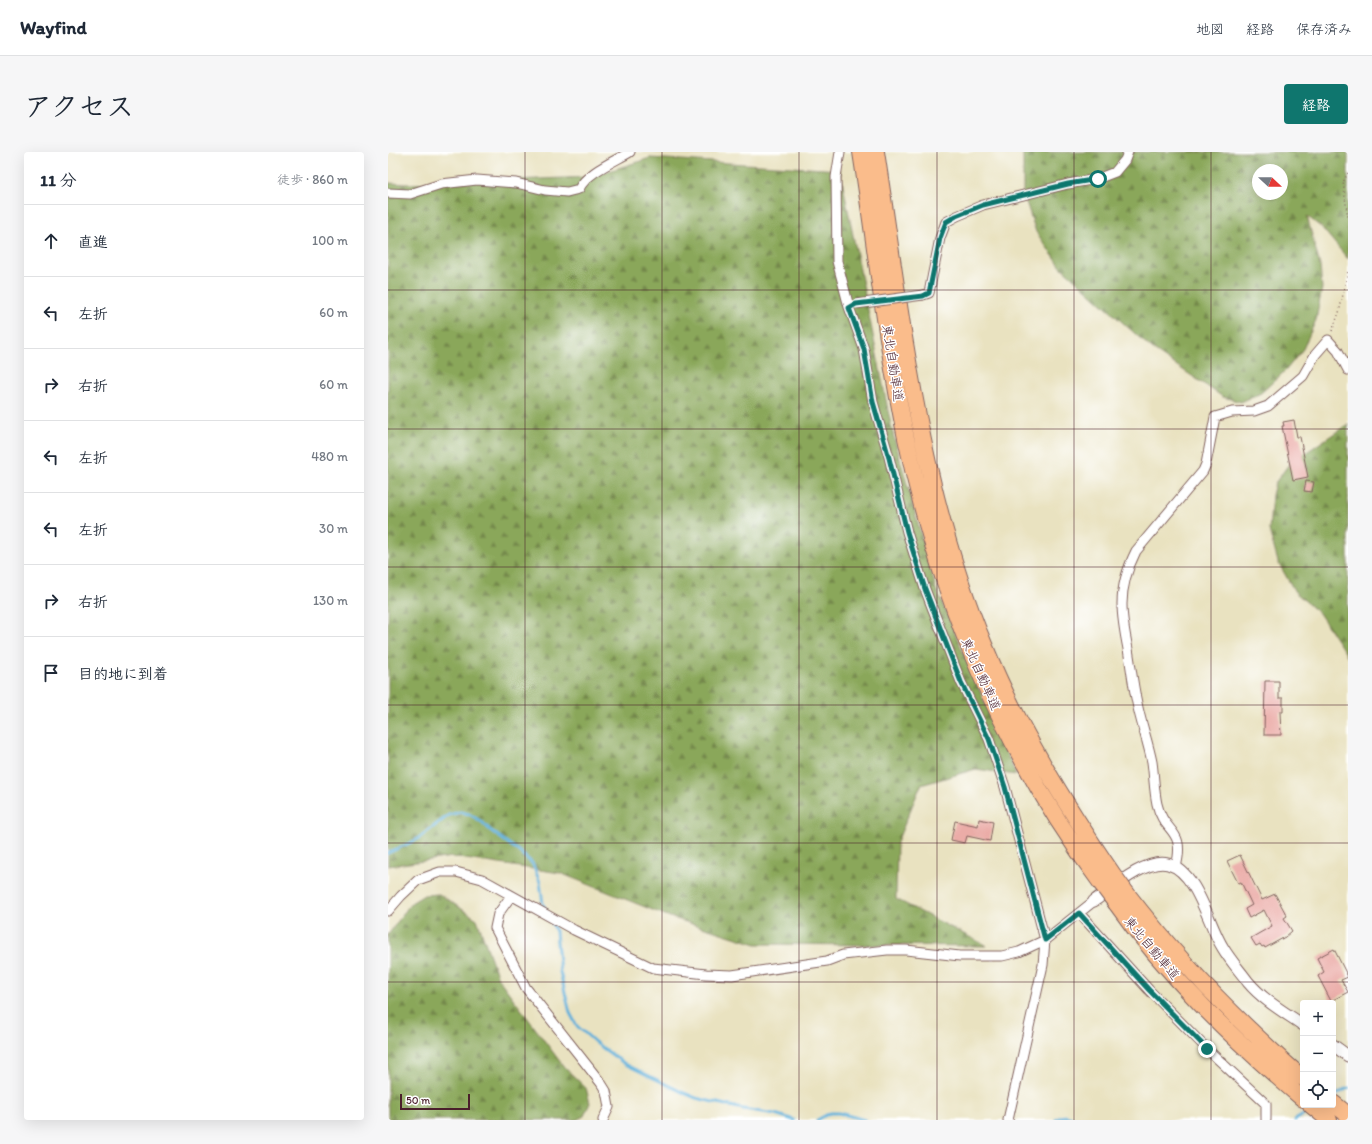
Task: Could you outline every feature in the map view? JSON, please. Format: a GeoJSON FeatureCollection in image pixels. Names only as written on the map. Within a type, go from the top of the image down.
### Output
{"type":"FeatureCollection","features":[{"type":"Feature","properties":{"kind":"highway","name":"東北自動車道"},"geometry":{"type":"LineString","coordinates":[[861,152],[892,361],[906,437],[919,497],[936,556],[963,634],[984,684],[1008,732],[1054,813],[1084,861],[1108,879]]}},
{"type":"Feature","properties":{"kind":"highway","name":"東北自動車道"},"geometry":{"type":"LineString","coordinates":[[876,152],[912,386],[935,494],[965,594],[985,647],[1006,694],[1108,879],[1122,898],[1154,954],[1246,1048],[1300,1096]]}},
{"type":"Feature","properties":{"kind":"highway","name":"東北自動車道"},"geometry":{"type":"LineString","coordinates":[[1122,898],[1225,1006],[1300,1075]]}},
{"type":"Feature","properties":{"kind":"highway"},"geometry":{"type":"LineString","coordinates":[[1326,1109],[1348,1115]]}},
{"type":"Feature","properties":{"kind":"street"},"geometry":{"type":"LineString","coordinates":[[388,193],[410,194],[441,184],[477,180],[516,183],[545,190],[567,192],[578,189],[590,176],[630,152]]}},
{"type":"Feature","properties":{"kind":"street"},"geometry":{"type":"LineString","coordinates":[[840,152],[836,177],[837,261],[864,349],[873,402],[889,458],[907,532],[925,589],[961,682],[989,739],[1005,787],[1045,940],[1043,965],[1008,1120]]}},
{"type":"Feature","properties":{"kind":"street"},"geometry":{"type":"LineString","coordinates":[[852,306],[923,296],[929,293],[940,238],[946,222],[956,216],[983,205],[1068,184],[1098,179],[1115,172],[1125,160],[1128,152]]}},
{"type":"Feature","properties":{"kind":"street"},"geometry":{"type":"LineString","coordinates":[[1176,867],[1179,854],[1179,841],[1174,831],[1164,820],[1157,805],[1152,762],[1137,703],[1123,617],[1122,602],[1124,582],[1130,563],[1136,551],[1203,471],[1206,464],[1215,417],[1232,412],[1254,411],[1268,406],[1303,376],[1315,355],[1328,340],[1338,351],[1348,370]]}},
{"type":"Feature","properties":{"kind":"street"},"geometry":{"type":"LineString","coordinates":[[388,911],[418,880],[440,872],[456,872],[482,879],[559,922],[627,957],[653,968],[706,974],[732,975],[827,961],[843,955],[887,950],[906,950],[960,956],[1002,956],[1019,952],[1045,940],[1094,901],[1137,871],[1148,865],[1167,863],[1176,867],[1193,884],[1222,948],[1250,983],[1269,1002],[1300,1023]]}},
{"type":"Feature","properties":{"kind":"street"},"geometry":{"type":"LineString","coordinates":[[511,896],[498,914],[495,928],[526,988],[606,1091],[609,1107],[603,1120]]}},
{"type":"Feature","properties":{"kind":"street"},"geometry":{"type":"LineString","coordinates":[[1079,913],[1149,990],[1207,1049],[1266,1104],[1266,1120]]}},
{"type":"Feature","properties":{"kind":"street"},"geometry":{"type":"LineString","coordinates":[[1336,1047],[1348,1056]]}},
{"type":"Feature","properties":{"kind":"path"},"geometry":{"type":"LineString","coordinates":[[1348,173],[1343,182],[1348,219]]}},
{"type":"Feature","properties":{"kind":"path"},"geometry":{"type":"LineString","coordinates":[[1328,340],[1340,313],[1348,271]]}},
{"type":"Feature","properties":{"kind":"green space"},"geometry":{"type":"Polygon","coordinates":[[[1023,152],[1348,152],[1348,259],[1322,228],[1307,216],[1320,266],[1322,288],[1316,320],[1303,349],[1286,370],[1261,393],[1241,402],[1223,397],[1152,349],[1061,267],[1036,232],[1023,193],[1023,152]]]}},
{"type":"Feature","properties":{"kind":"green space"},"geometry":{"type":"Polygon","coordinates":[[[650,158],[840,170],[892,430],[936,589],[1016,775],[976,769],[921,785],[897,842],[896,899],[987,946],[756,944],[670,917],[560,873],[452,857],[388,866],[388,183],[407,184],[590,177],[650,158]]]}},
{"type":"Feature","properties":{"kind":"green space"},"geometry":{"type":"Polygon","coordinates":[[[1348,424],[1348,657],[1319,613],[1295,592],[1278,562],[1269,530],[1272,495],[1275,483],[1289,464],[1348,424]]]}},
{"type":"Feature","properties":{"kind":"green space"},"geometry":{"type":"Polygon","coordinates":[[[439,894],[477,919],[498,978],[564,1067],[586,1088],[590,1103],[584,1116],[576,1120],[388,1120],[388,935],[411,903],[424,895],[439,894]]]}},
{"type":"Feature","properties":{"kind":"building"},"geometry":{"type":"Polygon","coordinates":[[[1294,420],[1297,437],[1300,437],[1308,477],[1293,480],[1282,426],[1284,426],[1283,422],[1294,420]]]}},
{"type":"Feature","properties":{"kind":"building"},"geometry":{"type":"Polygon","coordinates":[[[1306,481],[1314,482],[1312,492],[1304,491],[1306,481]]]}},
{"type":"Feature","properties":{"kind":"building"},"geometry":{"type":"Polygon","coordinates":[[[1265,681],[1279,681],[1279,698],[1283,698],[1283,712],[1280,712],[1281,735],[1264,735],[1265,681]]]}},
{"type":"Feature","properties":{"kind":"building"},"geometry":{"type":"Polygon","coordinates":[[[979,819],[993,822],[990,841],[967,836],[965,843],[951,840],[955,821],[978,826],[979,819]]]}},
{"type":"Feature","properties":{"kind":"building"},"geometry":{"type":"Polygon","coordinates":[[[1240,855],[1262,900],[1275,894],[1287,916],[1284,918],[1292,931],[1285,937],[1265,948],[1260,944],[1256,946],[1251,938],[1272,926],[1264,910],[1249,918],[1245,909],[1252,905],[1241,882],[1238,883],[1227,861],[1240,855]]]}},
{"type":"Feature","properties":{"kind":"building"},"geometry":{"type":"Polygon","coordinates":[[[1334,949],[1348,977],[1341,980],[1348,992],[1330,1000],[1318,976],[1324,972],[1317,958],[1334,949]]]}},
{"type":"Feature","properties":{"kind":"waterway"},"geometry":{"type":"LineString","coordinates":[[388,853],[416,840],[449,815],[460,812],[469,814],[482,822],[532,863],[540,882],[543,904],[547,913]]}},
{"type":"Feature","properties":{"kind":"waterway"},"geometry":{"type":"LineString","coordinates":[[551,920],[556,932],[560,972],[570,1013],[577,1026],[596,1043],[625,1064],[696,1098],[743,1109],[775,1114],[794,1120]]}},
{"type":"Feature","properties":{"kind":"waterway"},"geometry":{"type":"LineString","coordinates":[[1336,1094],[1348,1088]]}},
{"type":"Feature","properties":{"kind":"waterway"},"geometry":{"type":"LineString","coordinates":[[1295,1120],[1310,1111]]}},
{"type":"Feature","properties":{"kind":"waterway"},"geometry":{"type":"LineString","coordinates":[[817,1120],[830,1113],[839,1113],[865,1120]]}},
{"type":"Feature","properties":{"kind":"waterway"},"geometry":{"type":"LineString","coordinates":[[1056,1120],[1065,1116],[1074,1120]]}},
{"type":"Feature","properties":{"kind":"route"},"geometry":{"type":"LineString","coordinates":[[1098,179],[1068,184],[983,205],[956,216],[946,222],[940,238],[929,293],[923,296],[856,304],[849,308],[864,349],[873,402],[916,564],[961,682],[989,739],[1005,787],[1045,940],[1071,921],[1079,913],[1149,990],[1207,1049]]}}]}
